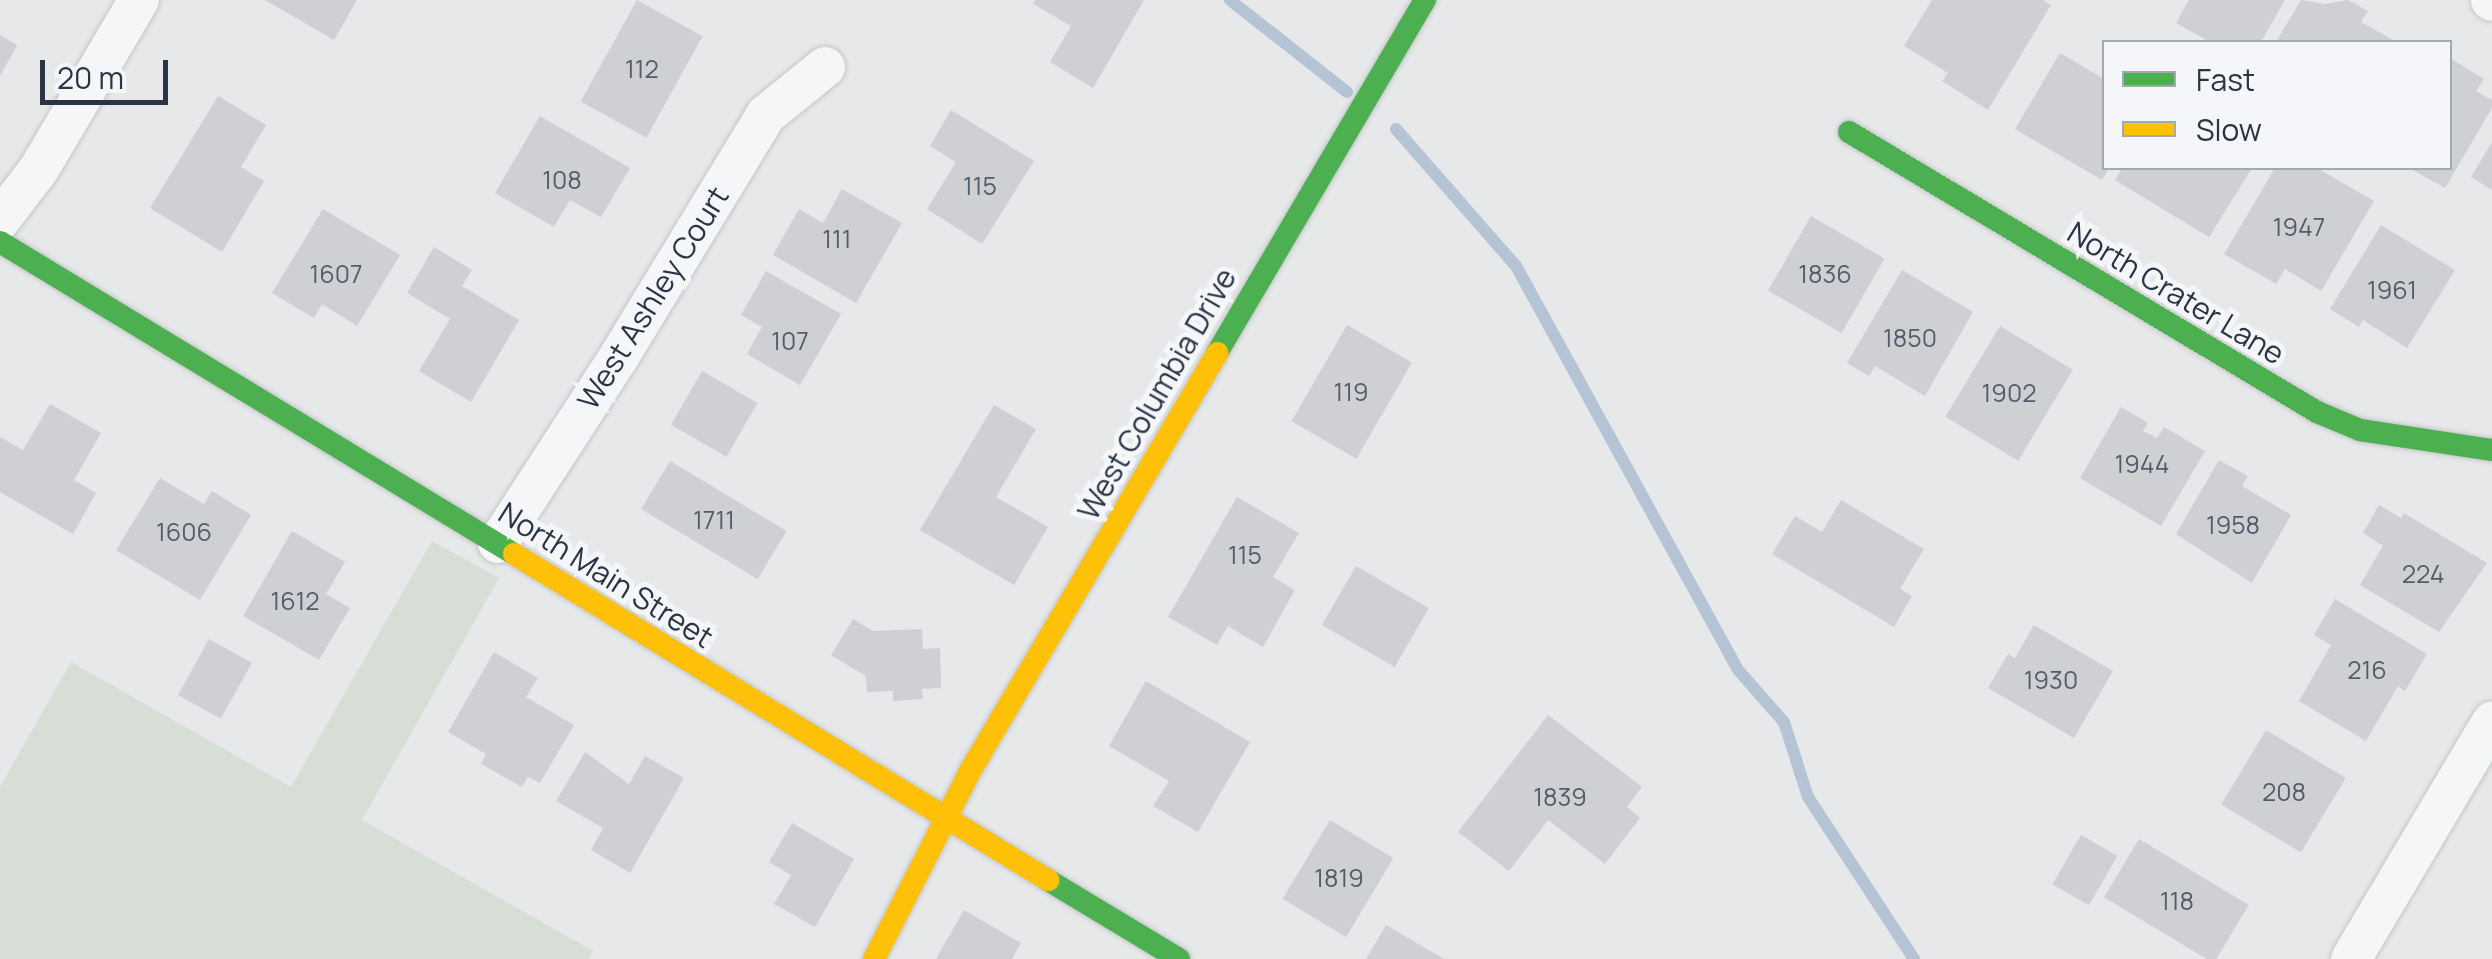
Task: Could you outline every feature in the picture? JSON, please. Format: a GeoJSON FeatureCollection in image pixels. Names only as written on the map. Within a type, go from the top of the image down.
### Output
{"type":"FeatureCollection","features":[{"type":"Feature","properties":{"kind":"street"},"geometry":{"type":"LineString","coordinates":[[0,220],[38,169],[139,0]]}},
{"type":"Feature","properties":{"kind":"street","name":"West Columbia Drive"},"geometry":{"type":"LineString","coordinates":[[874,959],[969,773],[1425,0]]}},
{"type":"Feature","properties":{"kind":"street","name":"West Ashley Court"},"geometry":{"type":"LineString","coordinates":[[498,543],[620,355],[766,115],[825,68]]}},
{"type":"Feature","properties":{"kind":"street","name":"North Crater Lane"},"geometry":{"type":"LineString","coordinates":[[1849,132],[2317,412],[2360,430],[2492,450]]}},
{"type":"Feature","properties":{"kind":"street","name":"North Main Street"},"geometry":{"type":"LineString","coordinates":[[0,242],[1179,959]]}},
{"type":"Feature","properties":{"kind":"street"},"geometry":{"type":"LineString","coordinates":[[2351,959],[2492,722]]}},
{"type":"Feature","properties":{"kind":"shaded area"},"geometry":{"type":"Polygon","coordinates":[[[432,541],[499,578],[362,820],[593,951],[589,959],[0,959],[0,787],[71,662],[291,787],[432,541]]]}},
{"type":"Feature","properties":{"kind":"building"},"geometry":{"type":"Polygon","coordinates":[[[265,0],[357,0],[334,40],[265,0]]]}},
{"type":"Feature","properties":{"kind":"building"},"geometry":{"type":"Polygon","coordinates":[[[637,0],[703,36],[646,138],[581,101],[637,0]]]}},
{"type":"Feature","properties":{"kind":"building"},"geometry":{"type":"Polygon","coordinates":[[[1035,0],[1144,0],[1093,88],[1050,62],[1071,26],[1033,4],[1035,0]]]}},
{"type":"Feature","properties":{"kind":"building"},"geometry":{"type":"Polygon","coordinates":[[[1932,0],[2043,0],[2051,5],[1988,110],[1942,81],[1948,73],[1904,46],[1932,0]]]}},
{"type":"Feature","properties":{"kind":"building"},"geometry":{"type":"Polygon","coordinates":[[[2189,0],[2285,0],[2262,40],[2206,40],[2176,23],[2189,0]]]}},
{"type":"Feature","properties":{"kind":"building"},"geometry":{"type":"Polygon","coordinates":[[[2301,0],[2326,4],[2348,0],[2368,11],[2361,22],[2393,40],[2277,40],[2301,0]]]}},
{"type":"Feature","properties":{"kind":"building"},"geometry":{"type":"Polygon","coordinates":[[[0,35],[17,45],[0,76],[0,35]]]}},
{"type":"Feature","properties":{"kind":"building"},"geometry":{"type":"Polygon","coordinates":[[[2060,53],[2102,78],[2102,170],[2108,170],[2102,180],[2015,129],[2060,53]]]}},
{"type":"Feature","properties":{"kind":"building"},"geometry":{"type":"Polygon","coordinates":[[[2452,59],[2484,79],[2476,91],[2492,100],[2492,108],[2445,188],[2413,170],[2452,170],[2452,59]]]}},
{"type":"Feature","properties":{"kind":"building"},"geometry":{"type":"Polygon","coordinates":[[[218,96],[266,125],[241,167],[264,181],[222,252],[150,208],[218,96]]]}},
{"type":"Feature","properties":{"kind":"building"},"geometry":{"type":"Polygon","coordinates":[[[951,110],[1034,161],[982,244],[927,209],[956,162],[930,146],[951,110]]]}},
{"type":"Feature","properties":{"kind":"building"},"geometry":{"type":"Polygon","coordinates":[[[540,116],[630,168],[601,217],[570,200],[554,227],[495,193],[540,116]]]}},
{"type":"Feature","properties":{"kind":"building"},"geometry":{"type":"Polygon","coordinates":[[[2492,142],[2492,190],[2471,177],[2492,142]]]}},
{"type":"Feature","properties":{"kind":"building"},"geometry":{"type":"Polygon","coordinates":[[[2121,170],[2251,170],[2209,237],[2115,180],[2121,170]]]}},
{"type":"Feature","properties":{"kind":"building"},"geometry":{"type":"Polygon","coordinates":[[[2274,170],[2320,170],[2374,201],[2321,291],[2285,269],[2276,284],[2224,254],[2274,170]]]}},
{"type":"Feature","properties":{"kind":"building"},"geometry":{"type":"Polygon","coordinates":[[[842,189],[902,223],[856,303],[773,255],[799,209],[823,223],[842,189]]]}},
{"type":"Feature","properties":{"kind":"building"},"geometry":{"type":"Polygon","coordinates":[[[323,209],[400,255],[357,326],[322,304],[314,318],[272,293],[323,209]]]}},
{"type":"Feature","properties":{"kind":"building"},"geometry":{"type":"Polygon","coordinates":[[[1811,216],[1885,259],[1842,333],[1768,290],[1811,216]]]}},
{"type":"Feature","properties":{"kind":"building"},"geometry":{"type":"Polygon","coordinates":[[[2381,225],[2455,270],[2407,348],[2363,320],[2359,327],[2330,309],[2381,225]]]}},
{"type":"Feature","properties":{"kind":"building"},"geometry":{"type":"Polygon","coordinates":[[[434,247],[472,270],[462,286],[519,320],[471,402],[419,371],[450,319],[407,293],[434,247]]]}},
{"type":"Feature","properties":{"kind":"building"},"geometry":{"type":"Polygon","coordinates":[[[1902,270],[1973,312],[1925,396],[1875,366],[1869,376],[1847,363],[1902,270]]]}},
{"type":"Feature","properties":{"kind":"building"},"geometry":{"type":"Polygon","coordinates":[[[766,271],[841,314],[800,385],[747,354],[762,327],[741,315],[766,271]]]}},
{"type":"Feature","properties":{"kind":"building"},"geometry":{"type":"Polygon","coordinates":[[[1347,325],[1412,362],[1356,459],[1292,421],[1347,325]]]}},
{"type":"Feature","properties":{"kind":"building"},"geometry":{"type":"Polygon","coordinates":[[[2000,326],[2073,370],[2018,461],[1945,417],[2000,326]]]}},
{"type":"Feature","properties":{"kind":"building"},"geometry":{"type":"Polygon","coordinates":[[[702,371],[757,403],[726,457],[671,425],[702,371]]]}},
{"type":"Feature","properties":{"kind":"building"},"geometry":{"type":"Polygon","coordinates":[[[50,404],[101,433],[74,480],[96,493],[73,534],[0,492],[0,437],[23,450],[50,404]]]}},
{"type":"Feature","properties":{"kind":"building"},"geometry":{"type":"Polygon","coordinates":[[[994,405],[1036,429],[996,497],[1048,527],[1014,585],[920,530],[994,405]]]}},
{"type":"Feature","properties":{"kind":"building"},"geometry":{"type":"Polygon","coordinates":[[[2121,407],[2148,423],[2143,431],[2157,438],[2164,427],[2205,451],[2161,526],[2080,478],[2121,407]]]}},
{"type":"Feature","properties":{"kind":"building"},"geometry":{"type":"Polygon","coordinates":[[[2219,460],[2248,476],[2242,486],[2291,515],[2252,583],[2176,534],[2219,460]]]}},
{"type":"Feature","properties":{"kind":"building"},"geometry":{"type":"Polygon","coordinates":[[[670,461],[787,531],[758,579],[641,509],[670,461]]]}},
{"type":"Feature","properties":{"kind":"building"},"geometry":{"type":"Polygon","coordinates":[[[160,478],[204,504],[212,491],[251,515],[200,600],[116,550],[160,478]]]}},
{"type":"Feature","properties":{"kind":"building"},"geometry":{"type":"Polygon","coordinates":[[[1237,497],[1299,533],[1273,577],[1295,590],[1263,647],[1228,626],[1217,645],[1168,617],[1237,497]]]}},
{"type":"Feature","properties":{"kind":"building"},"geometry":{"type":"Polygon","coordinates":[[[1841,500],[1924,549],[1900,589],[1912,596],[1894,627],[1772,554],[1795,516],[1822,532],[1841,500]]]}},
{"type":"Feature","properties":{"kind":"building"},"geometry":{"type":"Polygon","coordinates":[[[2379,505],[2401,518],[2404,513],[2487,563],[2439,632],[2360,585],[2383,546],[2363,533],[2379,505]]]}},
{"type":"Feature","properties":{"kind":"building"},"geometry":{"type":"Polygon","coordinates":[[[292,531],[345,562],[326,594],[350,608],[319,660],[243,616],[292,531]]]}},
{"type":"Feature","properties":{"kind":"building"},"geometry":{"type":"Polygon","coordinates":[[[1356,566],[1429,608],[1395,667],[1322,625],[1356,566]]]}},
{"type":"Feature","properties":{"kind":"building"},"geometry":{"type":"Polygon","coordinates":[[[2335,599],[2427,654],[2405,691],[2398,686],[2366,741],[2299,701],[2331,645],[2314,635],[2335,599]]]}},
{"type":"Feature","properties":{"kind":"building"},"geometry":{"type":"Polygon","coordinates":[[[853,619],[873,631],[922,629],[923,649],[940,648],[941,688],[922,689],[923,699],[893,701],[893,691],[867,692],[866,676],[831,655],[853,619]]]}},
{"type":"Feature","properties":{"kind":"building"},"geometry":{"type":"Polygon","coordinates":[[[2034,625],[2113,671],[2074,738],[1988,688],[2008,654],[2015,658],[2034,625]]]}},
{"type":"Feature","properties":{"kind":"building"},"geometry":{"type":"Polygon","coordinates":[[[209,639],[252,663],[221,719],[178,695],[209,639]]]}},
{"type":"Feature","properties":{"kind":"building"},"geometry":{"type":"Polygon","coordinates":[[[494,652],[538,678],[526,697],[574,725],[540,783],[528,777],[522,787],[481,764],[486,754],[448,732],[494,652]]]}},
{"type":"Feature","properties":{"kind":"building"},"geometry":{"type":"Polygon","coordinates":[[[1146,681],[1250,742],[1198,832],[1153,806],[1169,781],[1109,746],[1146,681]]]}},
{"type":"Feature","properties":{"kind":"building"},"geometry":{"type":"Polygon","coordinates":[[[1548,715],[1642,787],[1627,807],[1640,818],[1605,864],[1548,820],[1509,871],[1458,832],[1548,715]]]}},
{"type":"Feature","properties":{"kind":"building"},"geometry":{"type":"Polygon","coordinates":[[[2266,730],[2346,778],[2301,852],[2221,805],[2266,730]]]}},
{"type":"Feature","properties":{"kind":"building"},"geometry":{"type":"Polygon","coordinates":[[[585,752],[629,784],[645,756],[684,778],[630,873],[591,850],[603,828],[556,801],[585,752]]]}},
{"type":"Feature","properties":{"kind":"building"},"geometry":{"type":"Polygon","coordinates":[[[1330,820],[1393,858],[1346,937],[1283,899],[1330,820]]]}},
{"type":"Feature","properties":{"kind":"building"},"geometry":{"type":"Polygon","coordinates":[[[792,823],[854,859],[815,927],[774,904],[791,875],[769,862],[792,823]]]}},
{"type":"Feature","properties":{"kind":"building"},"geometry":{"type":"Polygon","coordinates":[[[2081,835],[2117,856],[2089,905],[2052,884],[2081,835]]]}},
{"type":"Feature","properties":{"kind":"building"},"geometry":{"type":"Polygon","coordinates":[[[2139,839],[2249,905],[2216,959],[2207,959],[2104,897],[2139,839]]]}},
{"type":"Feature","properties":{"kind":"building"},"geometry":{"type":"Polygon","coordinates":[[[964,910],[1021,943],[1012,959],[936,959],[964,910]]]}},
{"type":"Feature","properties":{"kind":"building"},"geometry":{"type":"Polygon","coordinates":[[[1386,925],[1444,959],[1366,959],[1386,925]]]}},
{"type":"Feature","properties":{"kind":"waterway"},"geometry":{"type":"LineString","coordinates":[[1230,0],[1347,92]]}},
{"type":"Feature","properties":{"kind":"waterway"},"geometry":{"type":"LineString","coordinates":[[1396,129],[1516,266],[1739,671],[1784,722],[1808,797],[1914,959]]}},
{"type":"Feature","properties":{"kind":"traffic: fast"},"geometry":{"type":"LineString","coordinates":[[1217,353],[1425,0]]}},
{"type":"Feature","properties":{"kind":"traffic: fast"},"geometry":{"type":"LineString","coordinates":[[1849,132],[2317,412],[2360,430],[2492,450]]}},
{"type":"Feature","properties":{"kind":"traffic: fast"},"geometry":{"type":"LineString","coordinates":[[0,242],[514,554]]}},
{"type":"Feature","properties":{"kind":"traffic: fast"},"geometry":{"type":"LineString","coordinates":[[1048,880],[1179,959]]}},
{"type":"Feature","properties":{"kind":"traffic: slow"},"geometry":{"type":"LineString","coordinates":[[874,959],[969,773],[1217,353]]}},
{"type":"Feature","properties":{"kind":"traffic: slow"},"geometry":{"type":"LineString","coordinates":[[514,554],[1048,880]]}}]}
